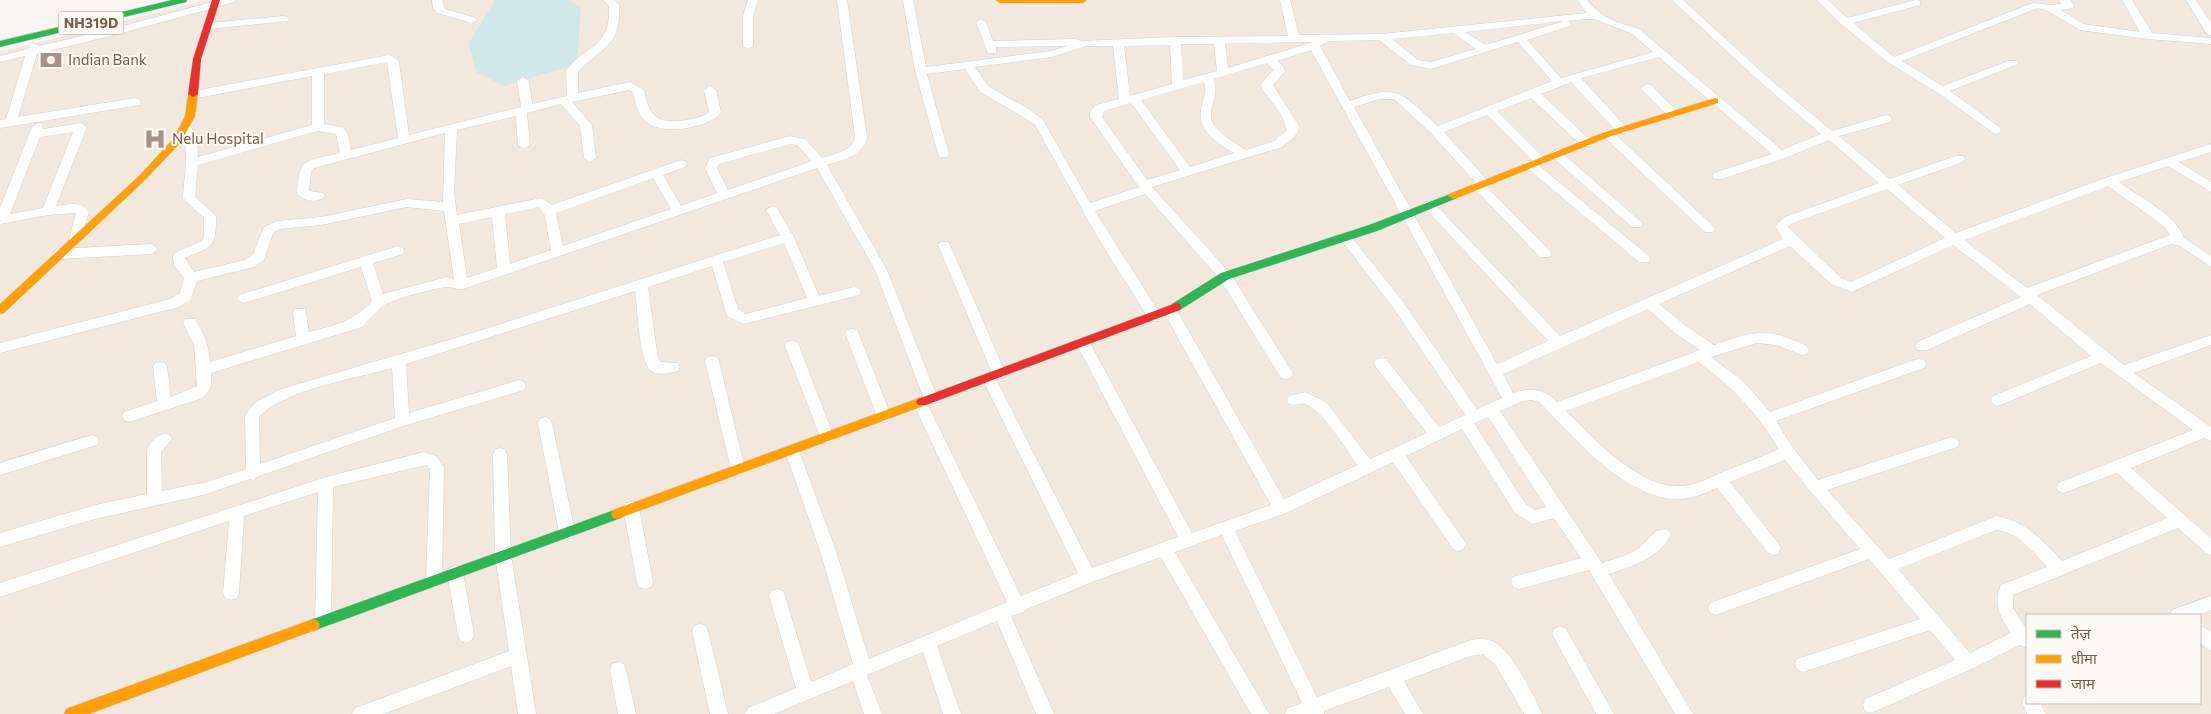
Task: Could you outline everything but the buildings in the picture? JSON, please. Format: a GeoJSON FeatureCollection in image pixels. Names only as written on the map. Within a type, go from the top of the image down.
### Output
{"type":"FeatureCollection","features":[{"type":"Feature","properties":{"kind":"main road","name":"NH319D"},"geometry":{"type":"LineString","coordinates":[[0,35],[148,0]]}},
{"type":"Feature","properties":{"kind":"main road","name":"NH319D"},"geometry":{"type":"LineString","coordinates":[[0,44],[183,0]]}},
{"type":"Feature","properties":{"kind":"main road"},"geometry":{"type":"LineString","coordinates":[[1000,0],[1083,0]]}},
{"type":"Feature","properties":{"kind":"main road"},"geometry":{"type":"LineString","coordinates":[[0,310],[169,151],[190,116],[197,59],[216,2]]}},
{"type":"Feature","properties":{"kind":"main road"},"geometry":{"type":"LineString","coordinates":[[71,714],[1170,311],[1225,276],[1344,237],[1608,134],[1715,101]]}},
{"type":"Feature","properties":{"kind":"street"},"geometry":{"type":"LineString","coordinates":[[0,59],[216,2],[231,0]]}},
{"type":"Feature","properties":{"kind":"street"},"geometry":{"type":"LineString","coordinates":[[437,0],[438,8],[446,14],[472,20]]}},
{"type":"Feature","properties":{"kind":"street"},"geometry":{"type":"LineString","coordinates":[[590,158],[586,125],[569,99],[572,71],[602,45],[614,27],[616,20],[614,5],[608,0]]}},
{"type":"Feature","properties":{"kind":"street"},"geometry":{"type":"LineString","coordinates":[[748,46],[748,16],[753,0]]}},
{"type":"Feature","properties":{"kind":"street"},"geometry":{"type":"LineString","coordinates":[[203,370],[356,323],[367,316],[379,302],[390,297],[440,283],[450,282],[461,285],[820,163],[858,148],[861,142],[842,0]]}},
{"type":"Feature","properties":{"kind":"street"},"geometry":{"type":"LineString","coordinates":[[908,0],[921,71],[944,154]]}},
{"type":"Feature","properties":{"kind":"street"},"geometry":{"type":"LineString","coordinates":[[1285,0],[1294,37]]}},
{"type":"Feature","properties":{"kind":"street"},"geometry":{"type":"LineString","coordinates":[[1582,0],[1594,15],[1615,25],[1635,31],[1715,101],[1781,155]]}},
{"type":"Feature","properties":{"kind":"street"},"geometry":{"type":"LineString","coordinates":[[1677,0],[1762,78],[1954,239],[2029,296],[2102,357],[2209,433]]}},
{"type":"Feature","properties":{"kind":"street"},"geometry":{"type":"LineString","coordinates":[[1822,0],[1845,22],[1894,61],[1942,90],[1995,130]]}},
{"type":"Feature","properties":{"kind":"street"},"geometry":{"type":"LineString","coordinates":[[1894,61],[2037,5],[2050,8],[2069,6],[2064,0]]}},
{"type":"Feature","properties":{"kind":"street"},"geometry":{"type":"LineString","coordinates":[[2127,0],[2148,36]]}},
{"type":"Feature","properties":{"kind":"street"},"geometry":{"type":"LineString","coordinates":[[2191,0],[2211,32]]}},
{"type":"Feature","properties":{"kind":"street"},"geometry":{"type":"LineString","coordinates":[[1845,22],[1916,3]]}},
{"type":"Feature","properties":{"kind":"street"},"geometry":{"type":"LineString","coordinates":[[2050,8],[2080,27],[2148,36],[2211,41]]}},
{"type":"Feature","properties":{"kind":"street"},"geometry":{"type":"LineString","coordinates":[[990,44],[1118,43],[1294,37],[1327,39],[1382,37],[1594,15]]}},
{"type":"Feature","properties":{"kind":"street"},"geometry":{"type":"LineString","coordinates":[[1382,37],[1415,63],[1431,66],[1594,15]]}},
{"type":"Feature","properties":{"kind":"street"},"geometry":{"type":"LineString","coordinates":[[209,26],[284,19]]}},
{"type":"Feature","properties":{"kind":"street"},"geometry":{"type":"LineString","coordinates":[[981,22],[996,62]]}},
{"type":"Feature","properties":{"kind":"street"},"geometry":{"type":"LineString","coordinates":[[1456,30],[1485,50]]}},
{"type":"Feature","properties":{"kind":"street"},"geometry":{"type":"LineString","coordinates":[[5,123],[38,36]]}},
{"type":"Feature","properties":{"kind":"street"},"geometry":{"type":"LineString","coordinates":[[1219,39],[1223,73]]}},
{"type":"Feature","properties":{"kind":"street"},"geometry":{"type":"LineString","coordinates":[[1286,374],[1225,276],[1145,187],[1096,117],[1096,112],[1100,108],[1223,73],[1314,45],[1327,39]]}},
{"type":"Feature","properties":{"kind":"street"},"geometry":{"type":"LineString","coordinates":[[1521,39],[1560,83]]}},
{"type":"Feature","properties":{"kind":"street"},"geometry":{"type":"LineString","coordinates":[[1175,40],[1178,86]]}},
{"type":"Feature","properties":{"kind":"street"},"geometry":{"type":"LineString","coordinates":[[921,71],[1052,54],[1086,42]]}},
{"type":"Feature","properties":{"kind":"street"},"geometry":{"type":"LineString","coordinates":[[1118,43],[1129,101],[1187,171]]}},
{"type":"Feature","properties":{"kind":"street"},"geometry":{"type":"LineString","coordinates":[[1314,45],[1510,400]]}},
{"type":"Feature","properties":{"kind":"street"},"geometry":{"type":"LineString","coordinates":[[1436,131],[1573,77],[1660,53]]}},
{"type":"Feature","properties":{"kind":"street"},"geometry":{"type":"LineString","coordinates":[[192,95],[385,58],[392,60],[404,140]]}},
{"type":"Feature","properties":{"kind":"street"},"geometry":{"type":"LineString","coordinates":[[1087,209],[1187,171],[1278,144],[1292,131],[1293,126],[1287,114],[1268,89],[1267,84],[1279,71],[1279,68],[1269,59]]}},
{"type":"Feature","properties":{"kind":"street"},"geometry":{"type":"LineString","coordinates":[[1942,90],[2012,63]]}},
{"type":"Feature","properties":{"kind":"street"},"geometry":{"type":"LineString","coordinates":[[968,65],[984,88],[1039,123],[1087,209],[1155,316]]}},
{"type":"Feature","properties":{"kind":"street"},"geometry":{"type":"LineString","coordinates":[[318,71],[319,127]]}},
{"type":"Feature","properties":{"kind":"street"},"geometry":{"type":"LineString","coordinates":[[1573,77],[1622,130]]}},
{"type":"Feature","properties":{"kind":"street"},"geometry":{"type":"LineString","coordinates":[[1206,78],[1210,82],[1212,90],[1206,113],[1207,125],[1215,134],[1244,154]]}},
{"type":"Feature","properties":{"kind":"street"},"geometry":{"type":"LineString","coordinates":[[524,81],[524,145]]}},
{"type":"Feature","properties":{"kind":"street"},"geometry":{"type":"LineString","coordinates":[[319,196],[310,196],[303,193],[307,168],[315,163],[569,99],[634,87],[638,90],[640,106],[647,116],[658,125],[673,126],[703,120],[712,116],[714,112],[710,90]]}},
{"type":"Feature","properties":{"kind":"street"},"geometry":{"type":"LineString","coordinates":[[1648,88],[1673,114]]}},
{"type":"Feature","properties":{"kind":"street"},"geometry":{"type":"LineString","coordinates":[[1533,93],[1586,143]]}},
{"type":"Feature","properties":{"kind":"street"},"geometry":{"type":"LineString","coordinates":[[1347,106],[1384,94],[1393,94],[1408,104],[1436,131],[1545,254]]}},
{"type":"Feature","properties":{"kind":"street"},"geometry":{"type":"LineString","coordinates":[[5,123],[135,102]]}},
{"type":"Feature","properties":{"kind":"street"},"geometry":{"type":"LineString","coordinates":[[48,211],[90,109]]}},
{"type":"Feature","properties":{"kind":"street"},"geometry":{"type":"LineString","coordinates":[[1489,110],[1535,163],[1644,259]]}},
{"type":"Feature","properties":{"kind":"street"},"geometry":{"type":"LineString","coordinates":[[1,220],[42,116]]}},
{"type":"Feature","properties":{"kind":"street"},"geometry":{"type":"LineString","coordinates":[[1718,176],[1781,155],[1830,135],[1886,119]]}},
{"type":"Feature","properties":{"kind":"street"},"geometry":{"type":"LineString","coordinates":[[0,348],[174,303],[187,294],[191,278],[179,261],[179,256],[206,244],[210,237],[211,226],[207,213],[189,198],[190,137],[185,126]]}},
{"type":"Feature","properties":{"kind":"street"},"geometry":{"type":"LineString","coordinates":[[36,134],[81,127]]}},
{"type":"Feature","properties":{"kind":"street"},"geometry":{"type":"LineString","coordinates":[[191,163],[319,127],[325,130],[339,130],[342,134],[346,155]]}},
{"type":"Feature","properties":{"kind":"street"},"geometry":{"type":"LineString","coordinates":[[451,128],[448,176],[450,207],[461,285]]}},
{"type":"Feature","properties":{"kind":"street"},"geometry":{"type":"LineString","coordinates":[[1608,134],[1709,229]]}},
{"type":"Feature","properties":{"kind":"street"},"geometry":{"type":"LineString","coordinates":[[724,195],[710,168],[711,164],[718,159],[796,140],[801,142],[820,163],[881,270],[926,401],[1018,607]]}},
{"type":"Feature","properties":{"kind":"street"},"geometry":{"type":"LineString","coordinates":[[1959,160],[1784,223],[1782,226],[1783,231],[1836,281],[1844,286],[1852,287],[1954,239],[2109,181],[2211,148]]}},
{"type":"Feature","properties":{"kind":"street"},"geometry":{"type":"LineString","coordinates":[[1556,154],[1636,224]]}},
{"type":"Feature","properties":{"kind":"street"},"geometry":{"type":"LineString","coordinates":[[2170,162],[2211,188]]}},
{"type":"Feature","properties":{"kind":"street"},"geometry":{"type":"LineString","coordinates":[[550,210],[681,164]]}},
{"type":"Feature","properties":{"kind":"street"},"geometry":{"type":"LineString","coordinates":[[656,173],[678,211]]}},
{"type":"Feature","properties":{"kind":"street"},"geometry":{"type":"LineString","coordinates":[[2109,181],[2169,224],[2175,231],[2178,241]]}},
{"type":"Feature","properties":{"kind":"street"},"geometry":{"type":"LineString","coordinates":[[452,221],[537,202],[546,203],[550,210],[558,253]]}},
{"type":"Feature","properties":{"kind":"street"},"geometry":{"type":"LineString","coordinates":[[191,278],[256,261],[268,230],[277,225],[321,221],[407,203],[450,207]]}},
{"type":"Feature","properties":{"kind":"street"},"geometry":{"type":"LineString","coordinates":[[1429,205],[1558,343]]}},
{"type":"Feature","properties":{"kind":"street"},"geometry":{"type":"LineString","coordinates":[[1,220],[78,207],[83,212],[75,240]]}},
{"type":"Feature","properties":{"kind":"street"},"geometry":{"type":"LineString","coordinates":[[498,210],[504,270]]}},
{"type":"Feature","properties":{"kind":"street"},"geometry":{"type":"LineString","coordinates":[[772,210],[788,237],[815,301]]}},
{"type":"Feature","properties":{"kind":"street"},"geometry":{"type":"LineString","coordinates":[[252,474],[252,415],[257,407],[279,395],[399,360],[788,237]]}},
{"type":"Feature","properties":{"kind":"street"},"geometry":{"type":"LineString","coordinates":[[1344,237],[1377,274],[1398,302],[1470,419],[1520,508],[1533,517],[1557,511]]}},
{"type":"Feature","properties":{"kind":"street"},"geometry":{"type":"LineString","coordinates":[[1494,372],[1648,302],[1792,240]]}},
{"type":"Feature","properties":{"kind":"street"},"geometry":{"type":"LineString","coordinates":[[1922,346],[2029,296],[2165,240],[2178,241],[2211,262]]}},
{"type":"Feature","properties":{"kind":"street"},"geometry":{"type":"LineString","coordinates":[[944,245],[994,376],[1088,576]]}},
{"type":"Feature","properties":{"kind":"street"},"geometry":{"type":"LineString","coordinates":[[59,254],[152,249]]}},
{"type":"Feature","properties":{"kind":"street"},"geometry":{"type":"LineString","coordinates":[[244,298],[398,251]]}},
{"type":"Feature","properties":{"kind":"street"},"geometry":{"type":"LineString","coordinates":[[716,259],[732,312],[744,319],[854,292]]}},
{"type":"Feature","properties":{"kind":"street"},"geometry":{"type":"LineString","coordinates":[[366,261],[379,302]]}},
{"type":"Feature","properties":{"kind":"street"},"geometry":{"type":"LineString","coordinates":[[641,282],[650,360],[657,368],[673,367]]}},
{"type":"Feature","properties":{"kind":"street"},"geometry":{"type":"LineString","coordinates":[[0,300],[14,297]]}},
{"type":"Feature","properties":{"kind":"street"},"geometry":{"type":"LineString","coordinates":[[1648,302],[1738,384],[1768,418],[1788,452],[1815,487],[1886,566],[1968,664]]}},
{"type":"Feature","properties":{"kind":"street"},"geometry":{"type":"LineString","coordinates":[[1170,311],[1281,508]]}},
{"type":"Feature","properties":{"kind":"street"},"geometry":{"type":"LineString","coordinates":[[300,313],[303,340]]}},
{"type":"Feature","properties":{"kind":"street"},"geometry":{"type":"LineString","coordinates":[[129,416],[165,405],[203,390],[203,351],[200,339],[190,323]]}},
{"type":"Feature","properties":{"kind":"street"},"geometry":{"type":"LineString","coordinates":[[852,334],[884,416]]}},
{"type":"Feature","properties":{"kind":"street"},"geometry":{"type":"LineString","coordinates":[[1555,409],[1753,337],[1763,336],[1786,341],[1802,350]]}},
{"type":"Feature","properties":{"kind":"street"},"geometry":{"type":"LineString","coordinates":[[2123,371],[2211,340]]}},
{"type":"Feature","properties":{"kind":"street"},"geometry":{"type":"LineString","coordinates":[[1083,343],[1188,541]]}},
{"type":"Feature","properties":{"kind":"street"},"geometry":{"type":"LineString","coordinates":[[792,346],[827,437]]}},
{"type":"Feature","properties":{"kind":"street"},"geometry":{"type":"LineString","coordinates":[[1998,400],[2102,357]]}},
{"type":"Feature","properties":{"kind":"street"},"geometry":{"type":"LineString","coordinates":[[399,360],[402,421]]}},
{"type":"Feature","properties":{"kind":"street"},"geometry":{"type":"LineString","coordinates":[[712,361],[738,469]]}},
{"type":"Feature","properties":{"kind":"street"},"geometry":{"type":"LineString","coordinates":[[1381,363],[1437,434]]}},
{"type":"Feature","properties":{"kind":"street"},"geometry":{"type":"LineString","coordinates":[[1768,418],[1919,364]]}},
{"type":"Feature","properties":{"kind":"street"},"geometry":{"type":"LineString","coordinates":[[160,367],[165,405]]}},
{"type":"Feature","properties":{"kind":"street"},"geometry":{"type":"LineString","coordinates":[[0,540],[95,512],[207,488],[402,421],[519,386]]}},
{"type":"Feature","properties":{"kind":"street"},"geometry":{"type":"LineString","coordinates":[[754,714],[860,669],[1001,612],[1018,607],[1088,576],[1281,508],[1510,400],[1528,394],[1538,394],[1602,454],[1647,487],[1662,492],[1678,494],[1696,490],[1788,452]]}},
{"type":"Feature","properties":{"kind":"street"},"geometry":{"type":"LineString","coordinates":[[1294,400],[1305,398],[1321,406],[1367,467]]}},
{"type":"Feature","properties":{"kind":"street"},"geometry":{"type":"LineString","coordinates":[[1491,409],[1557,511],[1596,566],[1684,714]]}},
{"type":"Feature","properties":{"kind":"street"},"geometry":{"type":"LineString","coordinates":[[545,423],[567,532]]}},
{"type":"Feature","properties":{"kind":"street"},"geometry":{"type":"LineString","coordinates":[[2063,486],[2209,433]]}},
{"type":"Feature","properties":{"kind":"street"},"geometry":{"type":"LineString","coordinates":[[156,498],[154,450],[165,439]]}},
{"type":"Feature","properties":{"kind":"street"},"geometry":{"type":"LineString","coordinates":[[0,469],[92,441]]}},
{"type":"Feature","properties":{"kind":"street"},"geometry":{"type":"LineString","coordinates":[[1815,487],[1952,443]]}},
{"type":"Feature","properties":{"kind":"street"},"geometry":{"type":"LineString","coordinates":[[792,451],[828,551],[873,714]]}},
{"type":"Feature","properties":{"kind":"street"},"geometry":{"type":"LineString","coordinates":[[500,454],[502,555],[527,714]]}},
{"type":"Feature","properties":{"kind":"street"},"geometry":{"type":"LineString","coordinates":[[1396,454],[1458,544]]}},
{"type":"Feature","properties":{"kind":"street"},"geometry":{"type":"LineString","coordinates":[[0,590],[326,483],[424,458],[431,460],[436,467],[434,580]]}},
{"type":"Feature","properties":{"kind":"street"},"geometry":{"type":"LineString","coordinates":[[2119,466],[2211,548]]}},
{"type":"Feature","properties":{"kind":"street"},"geometry":{"type":"LineString","coordinates":[[1720,480],[1773,548]]}},
{"type":"Feature","properties":{"kind":"street"},"geometry":{"type":"LineString","coordinates":[[323,621],[326,483]]}},
{"type":"Feature","properties":{"kind":"street"},"geometry":{"type":"LineString","coordinates":[[631,508],[645,582]]}},
{"type":"Feature","properties":{"kind":"street"},"geometry":{"type":"LineString","coordinates":[[231,593],[237,512]]}},
{"type":"Feature","properties":{"kind":"street"},"geometry":{"type":"LineString","coordinates":[[1871,705],[2025,638],[2004,608],[2003,597],[2006,590],[2178,520]]}},
{"type":"Feature","properties":{"kind":"street"},"geometry":{"type":"LineString","coordinates":[[1886,566],[1996,523],[2003,523],[2019,531],[2060,569]]}},
{"type":"Feature","properties":{"kind":"street"},"geometry":{"type":"LineString","coordinates":[[1226,528],[1315,710]]}},
{"type":"Feature","properties":{"kind":"street"},"geometry":{"type":"LineString","coordinates":[[1519,582],[1642,555],[1663,535]]}},
{"type":"Feature","properties":{"kind":"street"},"geometry":{"type":"LineString","coordinates":[[1165,549],[1260,714]]}},
{"type":"Feature","properties":{"kind":"street"},"geometry":{"type":"LineString","coordinates":[[1716,608],[1872,551]]}},
{"type":"Feature","properties":{"kind":"street"},"geometry":{"type":"LineString","coordinates":[[455,573],[466,635]]}},
{"type":"Feature","properties":{"kind":"street"},"geometry":{"type":"LineString","coordinates":[[777,596],[806,692]]}},
{"type":"Feature","properties":{"kind":"street"},"geometry":{"type":"LineString","coordinates":[[2183,614],[2211,603]]}},
{"type":"Feature","properties":{"kind":"street"},"geometry":{"type":"LineString","coordinates":[[1001,612],[1045,714]]}},
{"type":"Feature","properties":{"kind":"street"},"geometry":{"type":"LineString","coordinates":[[1803,664],[1933,622]]}},
{"type":"Feature","properties":{"kind":"street"},"geometry":{"type":"LineString","coordinates":[[700,631],[719,714]]}},
{"type":"Feature","properties":{"kind":"street"},"geometry":{"type":"LineString","coordinates":[[2201,633],[2211,643]]}},
{"type":"Feature","properties":{"kind":"street"},"geometry":{"type":"LineString","coordinates":[[1560,634],[1605,714]]}},
{"type":"Feature","properties":{"kind":"street"},"geometry":{"type":"LineString","coordinates":[[928,643],[952,714]]}},
{"type":"Feature","properties":{"kind":"street"},"geometry":{"type":"LineString","coordinates":[[1294,714],[1315,710],[1471,648],[1484,646],[1493,649],[1500,658],[1533,714]]}},
{"type":"Feature","properties":{"kind":"street"},"geometry":{"type":"LineString","coordinates":[[362,714],[518,656]]}},
{"type":"Feature","properties":{"kind":"street"},"geometry":{"type":"LineString","coordinates":[[618,670],[627,714]]}},
{"type":"Feature","properties":{"kind":"street"},"geometry":{"type":"LineString","coordinates":[[1393,678],[1414,714]]}},
{"type":"Feature","properties":{"kind":"shaded area"},"geometry":{"type":"Polygon","coordinates":[[[207,0],[2211,0],[2211,714],[0,714],[0,52],[207,0]]]}},
{"type":"Feature","properties":{"kind":"water"},"geometry":{"type":"Polygon","coordinates":[[[495,0],[570,0],[581,8],[577,64],[504,86],[476,72],[469,43],[495,0]]]}},
{"type":"Feature","properties":{"kind":"traffic: fast"},"geometry":{"type":"LineString","coordinates":[[0,44],[183,0]]}},
{"type":"Feature","properties":{"kind":"traffic: fast"},"geometry":{"type":"LineString","coordinates":[[1176,307],[1225,276],[1373,228],[1453,196]]}},
{"type":"Feature","properties":{"kind":"traffic: fast"},"geometry":{"type":"LineString","coordinates":[[313,625],[617,514]]}},
{"type":"Feature","properties":{"kind":"traffic: slow"},"geometry":{"type":"LineString","coordinates":[[1000,0],[1083,0]]}},
{"type":"Feature","properties":{"kind":"traffic: slow"},"geometry":{"type":"LineString","coordinates":[[0,310],[142,178],[178,140],[190,116],[193,94]]}},
{"type":"Feature","properties":{"kind":"traffic: slow"},"geometry":{"type":"LineString","coordinates":[[1453,196],[1608,134],[1715,101]]}},
{"type":"Feature","properties":{"kind":"traffic: slow"},"geometry":{"type":"LineString","coordinates":[[617,514],[922,402]]}},
{"type":"Feature","properties":{"kind":"traffic: slow"},"geometry":{"type":"LineString","coordinates":[[71,714],[313,625]]}},
{"type":"Feature","properties":{"kind":"traffic: jam"},"geometry":{"type":"LineString","coordinates":[[193,94],[197,59],[216,0]]}},
{"type":"Feature","properties":{"kind":"traffic: jam"},"geometry":{"type":"LineString","coordinates":[[922,402],[1176,307]]}},
{"type":"Feature","properties":{"kind":"place","name":"Indian Bank"},"geometry":{"type":"Point","coordinates":[51,60]}},
{"type":"Feature","properties":{"kind":"place","name":"Nelu Hospital"},"geometry":{"type":"Point","coordinates":[155,139]}}]}
